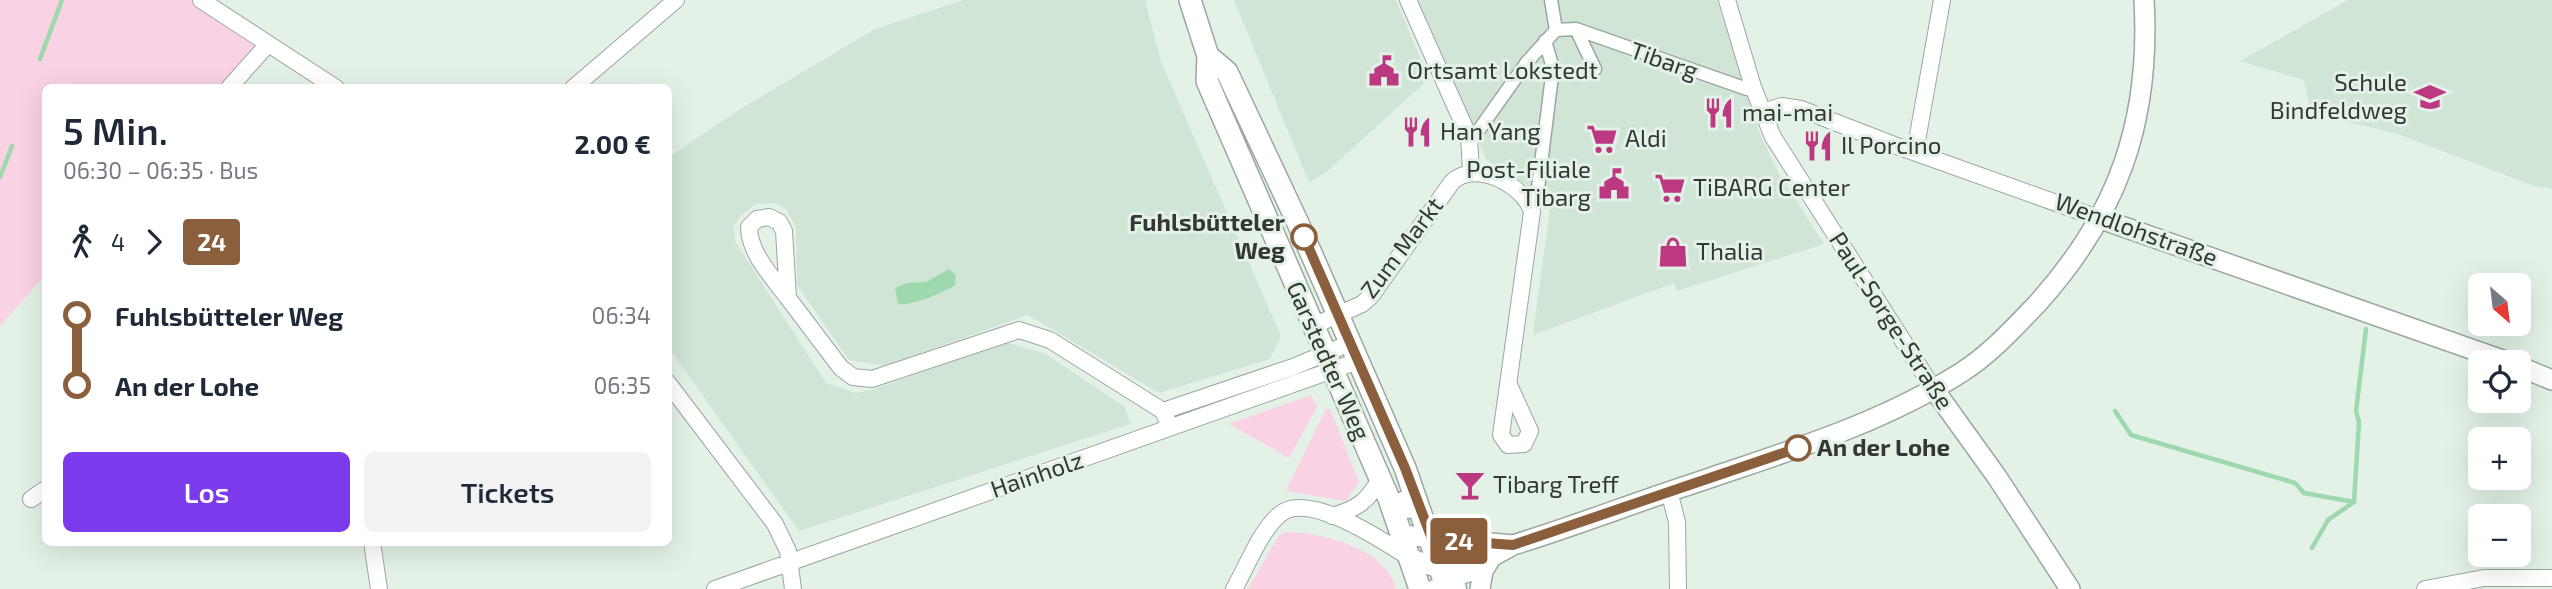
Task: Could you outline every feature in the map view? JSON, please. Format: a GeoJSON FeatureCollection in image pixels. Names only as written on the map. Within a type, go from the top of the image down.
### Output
{"type":"FeatureCollection","features":[{"type":"Feature","properties":{"kind":"main road","name":"Garstedter Weg"},"geometry":{"type":"LineString","coordinates":[[1190,0],[1208,56],[1207,81],[1380,479],[1420,589]]}},
{"type":"Feature","properties":{"kind":"main road","name":"Garstedter Weg"},"geometry":{"type":"LineString","coordinates":[[1208,56],[1227,72],[1339,315],[1432,539],[1441,582]]}},
{"type":"Feature","properties":{"kind":"street"},"geometry":{"type":"LineString","coordinates":[[201,0],[330,84]]}},
{"type":"Feature","properties":{"kind":"street"},"geometry":{"type":"LineString","coordinates":[[578,84],[676,0]]}},
{"type":"Feature","properties":{"kind":"street"},"geometry":{"type":"LineString","coordinates":[[1408,0],[1469,137],[1471,171],[1491,175],[1531,206],[1533,218],[1508,385]]}},
{"type":"Feature","properties":{"kind":"street"},"geometry":{"type":"LineString","coordinates":[[1469,137],[1476,134],[1556,30],[1551,0]]}},
{"type":"Feature","properties":{"kind":"street","name":"Paul-Sorge-Straße"},"geometry":{"type":"LineString","coordinates":[[1727,0],[1753,87],[1786,160],[1933,388],[1997,477],[2070,589]]}},
{"type":"Feature","properties":{"kind":"street"},"geometry":{"type":"LineString","coordinates":[[1915,152],[1942,0]]}},
{"type":"Feature","properties":{"kind":"street"},"geometry":{"type":"LineString","coordinates":[[1429,589],[1513,545],[1827,438],[1933,388],[1960,373],[1998,344],[2052,287],[2101,219],[2123,168],[2141,92],[2146,31],[2144,0]]}},
{"type":"Feature","properties":{"kind":"street","name":"Tibarg"},"geometry":{"type":"LineString","coordinates":[[1576,29],[1595,69]]}},
{"type":"Feature","properties":{"kind":"street","name":"Tibarg"},"geometry":{"type":"LineString","coordinates":[[1556,30],[1576,29],[1734,85],[1747,89],[1753,87]]}},
{"type":"Feature","properties":{"kind":"street"},"geometry":{"type":"LineString","coordinates":[[1531,206],[1537,196],[1553,68],[1545,41]]}},
{"type":"Feature","properties":{"kind":"street"},"geometry":{"type":"LineString","coordinates":[[233,84],[268,44]]}},
{"type":"Feature","properties":{"kind":"street","name":"Wendlohstraße"},"geometry":{"type":"LineString","coordinates":[[1763,113],[1782,106],[1801,109],[2101,219],[2474,350]]}},
{"type":"Feature","properties":{"kind":"street","name":"Zum Markt"},"geometry":{"type":"LineString","coordinates":[[1313,326],[1339,315],[1371,296],[1452,181],[1471,171]]}},
{"type":"Feature","properties":{"kind":"street"},"geometry":{"type":"LineString","coordinates":[[788,298],[841,368],[853,377],[872,379],[895,373],[1018,330],[1051,340],[1164,411],[1170,427]]}},
{"type":"Feature","properties":{"kind":"street","name":"Hainholz"},"geometry":{"type":"LineString","coordinates":[[715,589],[1170,427],[1354,352]]}},
{"type":"Feature","properties":{"kind":"street","name":"Hainholz"},"geometry":{"type":"LineString","coordinates":[[1164,411],[1329,362]]}},
{"type":"Feature","properties":{"kind":"street"},"geometry":{"type":"LineString","coordinates":[[2531,371],[2552,380]]}},
{"type":"Feature","properties":{"kind":"street"},"geometry":{"type":"LineString","coordinates":[[672,388],[775,524],[788,551],[793,589]]}},
{"type":"Feature","properties":{"kind":"street"},"geometry":{"type":"LineString","coordinates":[[1332,516],[1355,510],[1369,499],[1380,479]]}},
{"type":"Feature","properties":{"kind":"street"},"geometry":{"type":"LineString","coordinates":[[1669,491],[1677,522],[1678,589]]}},
{"type":"Feature","properties":{"kind":"street"},"geometry":{"type":"LineString","coordinates":[[31,499],[42,492]]}},
{"type":"Feature","properties":{"kind":"street"},"geometry":{"type":"LineString","coordinates":[[1234,589],[1280,513],[1303,506],[1362,530],[1410,558],[1441,582]]}},
{"type":"Feature","properties":{"kind":"street"},"geometry":{"type":"LineString","coordinates":[[1362,530],[1513,545]]}},
{"type":"Feature","properties":{"kind":"street"},"geometry":{"type":"LineString","coordinates":[[373,546],[379,589]]}},
{"type":"Feature","properties":{"kind":"street"},"geometry":{"type":"LineString","coordinates":[[1480,589],[1486,557]]}},
{"type":"Feature","properties":{"kind":"street"},"geometry":{"type":"LineString","coordinates":[[1461,589],[1458,579],[1479,572],[1475,589]]}},
{"type":"Feature","properties":{"kind":"street"},"geometry":{"type":"LineString","coordinates":[[2425,589],[2484,578],[2552,578]]}},
{"type":"Feature","properties":{"kind":"shaded area"},"geometry":{"type":"Polygon","coordinates":[[[0,0],[191,0],[259,46],[225,84],[42,84],[42,278],[0,326],[0,0]]]}},
{"type":"Feature","properties":{"kind":"shaded area"},"geometry":{"type":"Polygon","coordinates":[[[964,0],[1145,0],[1161,62],[1281,336],[1270,359],[1159,393],[1028,315],[884,366],[849,360],[797,285],[796,227],[786,209],[775,203],[756,204],[740,216],[733,227],[735,241],[826,383],[856,393],[872,390],[1005,342],[1046,354],[1125,407],[1130,424],[799,531],[672,352],[672,155],[737,111],[875,29],[964,0]]]}},
{"type":"Feature","properties":{"kind":"shaded area"},"geometry":{"type":"Polygon","coordinates":[[[1234,0],[1396,0],[1429,79],[1325,173],[1309,182],[1234,0]]]}},
{"type":"Feature","properties":{"kind":"shaded area"},"geometry":{"type":"Polygon","coordinates":[[[1416,0],[1717,0],[1759,132],[1779,174],[1824,244],[1677,291],[1674,283],[1533,335],[1550,208],[1525,184],[1486,159],[1416,0]]]}},
{"type":"Feature","properties":{"kind":"shaded area","name":"Schule Bindfeldweg"},"geometry":{"type":"Polygon","coordinates":[[[2348,0],[2552,0],[2552,188],[2534,186],[2398,134],[2311,113],[2304,80],[2240,61],[2348,0]]]}},
{"type":"Feature","properties":{"kind":"shaded area"},"geometry":{"type":"Polygon","coordinates":[[[949,269],[956,275],[955,285],[927,298],[898,304],[895,288],[907,283],[926,282],[949,269]]]}},
{"type":"Feature","properties":{"kind":"shaded area"},"geometry":{"type":"Polygon","coordinates":[[[1311,395],[1317,407],[1289,458],[1229,424],[1311,395]]]}},
{"type":"Feature","properties":{"kind":"shaded area"},"geometry":{"type":"Polygon","coordinates":[[[1326,409],[1330,409],[1359,482],[1346,501],[1286,491],[1326,409]]]}},
{"type":"Feature","properties":{"kind":"shaded area"},"geometry":{"type":"Polygon","coordinates":[[[1286,532],[1334,540],[1367,553],[1390,575],[1396,589],[1248,589],[1279,535],[1286,532]]]}},
{"type":"Feature","properties":{"kind":"waterway"},"geometry":{"type":"LineString","coordinates":[[40,59],[62,0]]}},
{"type":"Feature","properties":{"kind":"waterway"},"geometry":{"type":"LineString","coordinates":[[0,177],[12,146]]}},
{"type":"Feature","properties":{"kind":"waterway"},"geometry":{"type":"LineString","coordinates":[[2312,548],[2328,520],[2354,502],[2359,422],[2356,411],[2366,329]]}},
{"type":"Feature","properties":{"kind":"waterway"},"geometry":{"type":"LineString","coordinates":[[2115,411],[2131,435],[2295,483],[2304,493],[2354,502]]}},
{"type":"Feature","properties":{"kind":"bus line","name":"24"},"geometry":{"type":"LineString","coordinates":[[1304,237],[1405,468],[1432,539],[1513,545],[1798,448]]}},
{"type":"Feature","properties":{"kind":"place","name":"Ortsamt Lokstedt"},"geometry":{"type":"Point","coordinates":[1384,71]}},
{"type":"Feature","properties":{"kind":"place","name":"Schule Bindfeldweg"},"geometry":{"type":"Point","coordinates":[2430,97]}},
{"type":"Feature","properties":{"kind":"place","name":"mai-mai"},"geometry":{"type":"Point","coordinates":[1719,113]}},
{"type":"Feature","properties":{"kind":"place","name":"Han Yang"},"geometry":{"type":"Point","coordinates":[1417,132]}},
{"type":"Feature","properties":{"kind":"place","name":"Aldi"},"geometry":{"type":"Point","coordinates":[1602,139]}},
{"type":"Feature","properties":{"kind":"place","name":"Il Porcino"},"geometry":{"type":"Point","coordinates":[1818,146]}},
{"type":"Feature","properties":{"kind":"place","name":"Post-Filiale Tibarg"},"geometry":{"type":"Point","coordinates":[1614,184]}},
{"type":"Feature","properties":{"kind":"place","name":"TiBARG Center"},"geometry":{"type":"Point","coordinates":[1670,188]}},
{"type":"Feature","properties":{"kind":"place","name":"Fuhlsbütteler Weg"},"geometry":{"type":"Point","coordinates":[1304,237]}},
{"type":"Feature","properties":{"kind":"place","name":"Thalia"},"geometry":{"type":"Point","coordinates":[1673,252]}},
{"type":"Feature","properties":{"kind":"place","name":"An der Lohe"},"geometry":{"type":"Point","coordinates":[1798,448]}},
{"type":"Feature","properties":{"kind":"place","name":"Tibarg Treff"},"geometry":{"type":"Point","coordinates":[1470,485]}}]}
